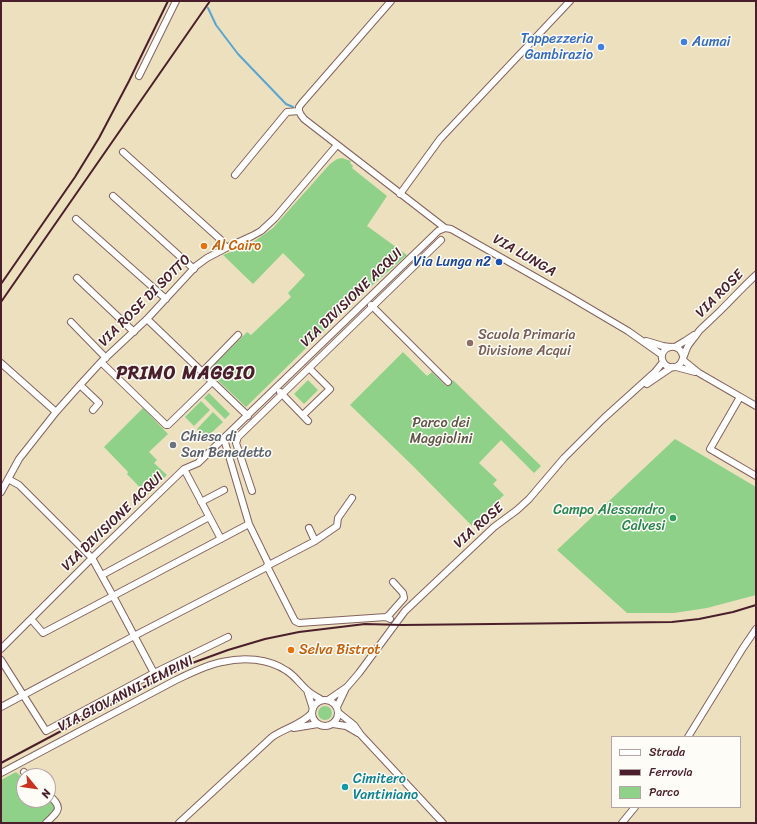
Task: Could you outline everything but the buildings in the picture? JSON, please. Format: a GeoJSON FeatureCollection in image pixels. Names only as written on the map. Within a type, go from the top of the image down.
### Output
{"type":"FeatureCollection","features":[{"type":"Feature","properties":{"kind":"street"},"geometry":{"type":"LineString","coordinates":[[139,76],[176,1]]}},
{"type":"Feature","properties":{"kind":"street"},"geometry":{"type":"LineString","coordinates":[[235,175],[287,112],[299,111],[302,103],[391,1]]}},
{"type":"Feature","properties":{"kind":"street"},"geometry":{"type":"LineString","coordinates":[[400,194],[440,139],[570,1]]}},
{"type":"Feature","properties":{"kind":"street","name":"VIA LUNGA"},"geometry":{"type":"LineString","coordinates":[[299,111],[304,119],[445,228],[451,229],[567,294],[637,337],[663,359]]}},
{"type":"Feature","properties":{"kind":"street","name":"VIA ROSE DI SOTTO"},"geometry":{"type":"LineString","coordinates":[[1,492],[19,459],[56,412],[104,360],[166,300],[194,269],[207,258],[261,231],[275,218],[337,145]]}},
{"type":"Feature","properties":{"kind":"street"},"geometry":{"type":"LineString","coordinates":[[123,152],[221,240],[226,248]]}},
{"type":"Feature","properties":{"kind":"street"},"geometry":{"type":"LineString","coordinates":[[113,196],[194,269]]}},
{"type":"Feature","properties":{"kind":"street"},"geometry":{"type":"LineString","coordinates":[[76,219],[166,300]]}},
{"type":"Feature","properties":{"kind":"street","name":"VIA DIVISIONE ACQUI"},"geometry":{"type":"LineString","coordinates":[[1,649],[184,469],[198,463],[224,439],[438,231],[445,228]]}},
{"type":"Feature","properties":{"kind":"street","name":"VIA DIVISIONE ACQUI"},"geometry":{"type":"LineString","coordinates":[[252,491],[236,443],[237,440],[282,394],[441,240]]}},
{"type":"Feature","properties":{"kind":"street","name":"VIA ROSE"},"geometry":{"type":"LineString","coordinates":[[673,347],[685,341],[700,330],[756,275]]}},
{"type":"Feature","properties":{"kind":"street"},"geometry":{"type":"LineString","coordinates":[[77,278],[134,332]]}},
{"type":"Feature","properties":{"kind":"street"},"geometry":{"type":"LineString","coordinates":[[367,301],[448,382]]}},
{"type":"Feature","properties":{"kind":"street"},"geometry":{"type":"LineString","coordinates":[[147,319],[202,372],[247,417],[252,424]]}},
{"type":"Feature","properties":{"kind":"street","name":"VIA ROSE DI SOTTO"},"geometry":{"type":"LineString","coordinates":[[70,322],[166,425],[168,425],[212,382]]}},
{"type":"Feature","properties":{"kind":"street","name":"VIA ROSE"},"geometry":{"type":"LineString","coordinates":[[683,358],[700,330]]}},
{"type":"Feature","properties":{"kind":"street"},"geometry":{"type":"LineString","coordinates":[[202,372],[238,335]]}},
{"type":"Feature","properties":{"kind":"street","name":"VIA LUNGA"},"geometry":{"type":"LineString","coordinates":[[637,337],[654,344],[673,347]]}},
{"type":"Feature","properties":{"kind":"street"},"geometry":{"type":"LineString","coordinates":[[699,373],[666,365],[663,359],[665,350],[673,347],[680,350],[683,358],[699,373],[756,406]]}},
{"type":"Feature","properties":{"kind":"street"},"geometry":{"type":"LineString","coordinates":[[674,367],[679,366],[683,358]]}},
{"type":"Feature","properties":{"kind":"street","name":"VIA ROSE"},"geometry":{"type":"LineString","coordinates":[[338,710],[347,687],[405,611],[494,527],[529,499],[564,458],[604,418],[659,369],[663,359]]}},
{"type":"Feature","properties":{"kind":"street"},"geometry":{"type":"LineString","coordinates":[[1,363],[56,412]]}},
{"type":"Feature","properties":{"kind":"street","name":"VIA ROSE"},"geometry":{"type":"LineString","coordinates":[[635,391],[674,367]]}},
{"type":"Feature","properties":{"kind":"street","name":"VIA DIVISIONE ACQUI"},"geometry":{"type":"LineString","coordinates":[[303,415],[330,389],[309,368]]}},
{"type":"Feature","properties":{"kind":"street"},"geometry":{"type":"LineString","coordinates":[[80,385],[99,403],[93,410]]}},
{"type":"Feature","properties":{"kind":"street"},"geometry":{"type":"LineString","coordinates":[[277,388],[308,420]]}},
{"type":"Feature","properties":{"kind":"street"},"geometry":{"type":"LineString","coordinates":[[740,397],[710,449],[756,476]]}},
{"type":"Feature","properties":{"kind":"street"},"geometry":{"type":"LineString","coordinates":[[224,439],[249,524],[268,563],[267,566],[295,621],[301,624],[388,618],[404,598],[403,593],[393,582]]}},
{"type":"Feature","properties":{"kind":"street"},"geometry":{"type":"LineString","coordinates":[[184,469],[221,539]]}},
{"type":"Feature","properties":{"kind":"street"},"geometry":{"type":"LineString","coordinates":[[235,477],[246,473]]}},
{"type":"Feature","properties":{"kind":"street"},"geometry":{"type":"LineString","coordinates":[[8,479],[19,485],[92,558],[154,673]]}},
{"type":"Feature","properties":{"kind":"street"},"geometry":{"type":"LineString","coordinates":[[201,502],[224,490]]}},
{"type":"Feature","properties":{"kind":"street"},"geometry":{"type":"LineString","coordinates":[[1,708],[134,636],[316,541],[337,526],[338,518],[352,498]]}},
{"type":"Feature","properties":{"kind":"street"},"geometry":{"type":"LineString","coordinates":[[102,575],[209,518]]}},
{"type":"Feature","properties":{"kind":"street"},"geometry":{"type":"LineString","coordinates":[[31,620],[43,632],[249,524]]}},
{"type":"Feature","properties":{"kind":"street"},"geometry":{"type":"LineString","coordinates":[[309,528],[316,541]]}},
{"type":"Feature","properties":{"kind":"street"},"geometry":{"type":"LineString","coordinates":[[689,736],[742,648],[756,629]]}},
{"type":"Feature","properties":{"kind":"street"},"geometry":{"type":"LineString","coordinates":[[1,660],[46,731],[154,673],[228,637]]}},
{"type":"Feature","properties":{"kind":"street","name":"VIA GIOVANNI TEMPINI"},"geometry":{"type":"LineString","coordinates":[[1,773],[176,680],[202,668],[222,662],[250,659],[265,661],[277,665],[292,674],[307,690],[325,700]]}},
{"type":"Feature","properties":{"kind":"street","name":"VIA ROSE"},"geometry":{"type":"LineString","coordinates":[[325,700],[347,687]]}},
{"type":"Feature","properties":{"kind":"street","name":"VIA GIOVANNI TEMPINI"},"geometry":{"type":"LineString","coordinates":[[307,690],[313,711]]}},
{"type":"Feature","properties":{"kind":"street"},"geometry":{"type":"LineString","coordinates":[[179,823],[266,741],[282,730],[307,719],[313,711],[315,705],[325,700],[334,703],[338,710],[354,725],[361,735],[443,823]]}},
{"type":"Feature","properties":{"kind":"street"},"geometry":{"type":"LineString","coordinates":[[313,711],[313,718],[318,724],[326,727],[333,724],[338,717],[338,710]]}},
{"type":"Feature","properties":{"kind":"street"},"geometry":{"type":"LineString","coordinates":[[282,730],[318,724]]}},
{"type":"Feature","properties":{"kind":"street"},"geometry":{"type":"LineString","coordinates":[[333,724],[346,726],[361,735]]}},
{"type":"Feature","properties":{"kind":"street"},"geometry":{"type":"LineString","coordinates":[[46,823],[57,813],[58,805],[56,803]]}},
{"type":"Feature","properties":{"kind":"street"},"geometry":{"type":"LineString","coordinates":[[622,823],[634,808]]}},
{"type":"Feature","properties":{"kind":"green space"},"geometry":{"type":"Polygon","coordinates":[[[342,158],[351,161],[350,163],[353,166],[352,168],[387,196],[367,226],[407,255],[351,304],[246,407],[208,371],[247,332],[251,335],[291,297],[288,293],[305,275],[283,253],[253,284],[223,255],[249,245],[273,228],[330,164],[337,159],[342,158]]]}},
{"type":"Feature","properties":{"kind":"green space","name":"Parco dei Maggiolini"},"geometry":{"type":"Polygon","coordinates":[[[403,352],[427,376],[432,372],[446,386],[453,380],[541,466],[534,473],[501,440],[479,463],[497,480],[493,484],[504,495],[472,526],[350,405],[403,352]]]}},
{"type":"Feature","properties":{"kind":"green space"},"geometry":{"type":"Polygon","coordinates":[[[308,380],[318,390],[304,404],[294,394],[308,380]]]}},
{"type":"Feature","properties":{"kind":"green space"},"geometry":{"type":"Polygon","coordinates":[[[209,393],[230,414],[225,419],[204,398],[209,393]]]}},
{"type":"Feature","properties":{"kind":"green space"},"geometry":{"type":"Polygon","coordinates":[[[201,401],[210,410],[194,426],[185,417],[201,401]]]}},
{"type":"Feature","properties":{"kind":"green space"},"geometry":{"type":"Polygon","coordinates":[[[143,408],[168,434],[149,452],[157,460],[154,463],[167,475],[147,495],[104,447],[143,408]]]}},
{"type":"Feature","properties":{"kind":"green space"},"geometry":{"type":"Polygon","coordinates":[[[213,412],[223,422],[206,438],[197,429],[213,412]]]}},
{"type":"Feature","properties":{"kind":"green space","name":"Campo Alessandro Calvesi"},"geometry":{"type":"Polygon","coordinates":[[[675,439],[756,487],[756,595],[707,608],[674,613],[627,613],[557,550],[675,439]]]}},
{"type":"Feature","properties":{"kind":"green space"},"geometry":{"type":"Polygon","coordinates":[[[325,706],[330,708],[332,713],[330,718],[325,720],[320,718],[318,713],[320,708],[325,706]]]}},
{"type":"Feature","properties":{"kind":"green space"},"geometry":{"type":"Polygon","coordinates":[[[16,772],[16,808],[54,808],[48,819],[42,823],[1,823],[1,780],[16,772]]]}},
{"type":"Feature","properties":{"kind":"waterway"},"geometry":{"type":"LineString","coordinates":[[208,8],[216,25],[238,54],[286,104],[293,107]]}},
{"type":"Feature","properties":{"kind":"railway"},"geometry":{"type":"LineString","coordinates":[[1,284],[75,177],[99,138],[168,1]]}},
{"type":"Feature","properties":{"kind":"railway"},"geometry":{"type":"LineString","coordinates":[[1,302],[210,1]]}},
{"type":"Feature","properties":{"kind":"railway"},"geometry":{"type":"LineString","coordinates":[[1,763],[161,678],[195,662],[265,639],[299,632],[365,624],[402,625],[672,622],[699,619],[733,612],[756,605]]}},
{"type":"Feature","properties":{"kind":"place","name":"Aumai"},"geometry":{"type":"Point","coordinates":[684,42]}},
{"type":"Feature","properties":{"kind":"place","name":"Tappezzeria Gambirazio"},"geometry":{"type":"Point","coordinates":[601,47]}},
{"type":"Feature","properties":{"kind":"place","name":"Al Cairo"},"geometry":{"type":"Point","coordinates":[204,246]}},
{"type":"Feature","properties":{"kind":"place","name":"Via Lunga n2"},"geometry":{"type":"Point","coordinates":[499,262]}},
{"type":"Feature","properties":{"kind":"place","name":"Scuola Primaria Divisione Acqui"},"geometry":{"type":"Point","coordinates":[470,343]}},
{"type":"Feature","properties":{"kind":"place","name":"Chiesa di San Benedetto"},"geometry":{"type":"Point","coordinates":[173,445]}},
{"type":"Feature","properties":{"kind":"place","name":"Campo Alessandro Calvesi"},"geometry":{"type":"Point","coordinates":[673,518]}},
{"type":"Feature","properties":{"kind":"place","name":"Selva Bistrot"},"geometry":{"type":"Point","coordinates":[291,650]}},
{"type":"Feature","properties":{"kind":"place","name":"Cimitero Vantiniano"},"geometry":{"type":"Point","coordinates":[345,787]}},
{"type":"Feature","properties":{"kind":"district","name":"PRIMO MAGGIO"},"geometry":{"type":"Point","coordinates":[186,374]}}]}
